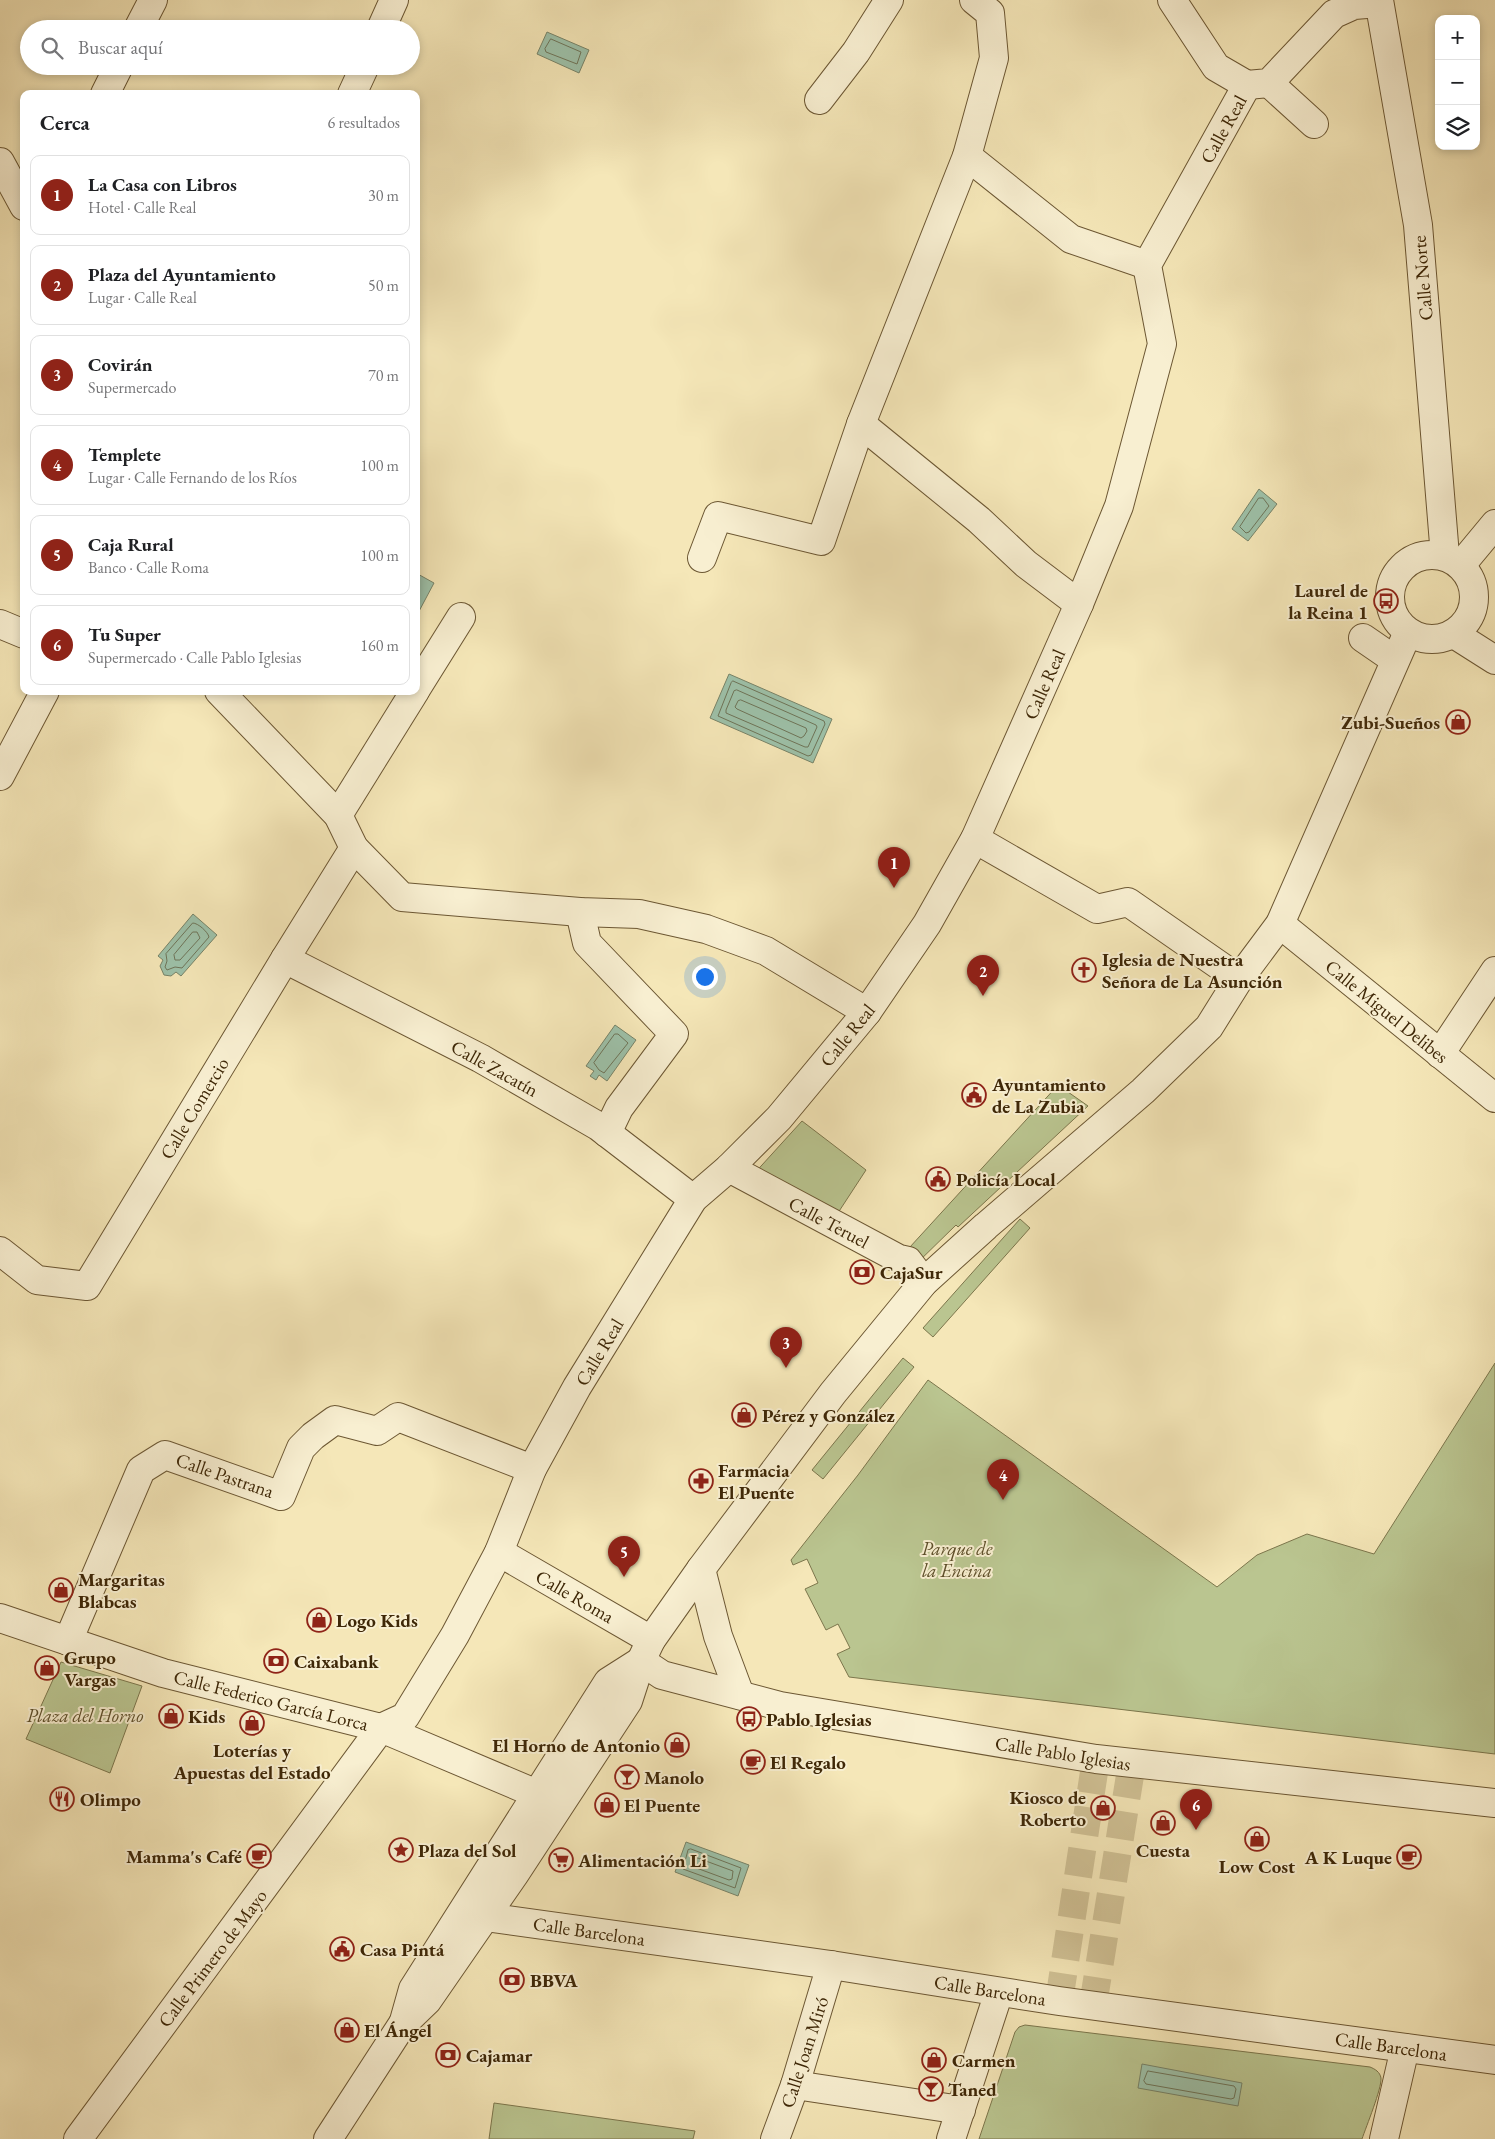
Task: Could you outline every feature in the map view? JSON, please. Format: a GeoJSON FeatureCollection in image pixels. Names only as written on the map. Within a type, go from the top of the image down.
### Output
{"type":"FeatureCollection","features":[{"type":"Feature","properties":{"kind":"street"},"geometry":{"type":"LineString","coordinates":[[143,20],[153,0]]}},
{"type":"Feature","properties":{"kind":"street"},"geometry":{"type":"LineString","coordinates":[[385,20],[394,0]]}},
{"type":"Feature","properties":{"kind":"street"},"geometry":{"type":"LineString","coordinates":[[819,100],[856,52],[889,0]]}},
{"type":"Feature","properties":{"kind":"street"},"geometry":{"type":"LineString","coordinates":[[702,558],[718,516],[821,540],[861,424],[967,156],[994,58],[990,13],[974,0]]}},
{"type":"Feature","properties":{"kind":"street"},"geometry":{"type":"LineString","coordinates":[[1172,0],[1216,67],[1258,84],[1314,124]]}},
{"type":"Feature","properties":{"kind":"street","name":"Calle Real"},"geometry":{"type":"LineString","coordinates":[[381,1728],[406,1717],[455,1635],[499,1552],[532,1469],[577,1387],[693,1199],[779,1118],[867,1012],[927,924],[975,839],[1079,604],[1119,506],[1162,344],[1147,265],[1258,84],[1334,14],[1354,5],[1379,1]]}},
{"type":"Feature","properties":{"kind":"street","name":"Calle Norte"},"geometry":{"type":"LineString","coordinates":[[1379,1],[1418,225],[1453,560]]}},
{"type":"Feature","properties":{"kind":"street"},"geometry":{"type":"LineString","coordinates":[[106,90],[114,75]]}},
{"type":"Feature","properties":{"kind":"street"},"geometry":{"type":"LineString","coordinates":[[354,90],[361,75]]}},
{"type":"Feature","properties":{"kind":"street"},"geometry":{"type":"LineString","coordinates":[[967,156],[1071,239],[1147,265]]}},
{"type":"Feature","properties":{"kind":"street"},"geometry":{"type":"LineString","coordinates":[[0,162],[20,199]]}},
{"type":"Feature","properties":{"kind":"street"},"geometry":{"type":"LineString","coordinates":[[861,424],[979,520],[1026,564],[1079,604]]}},
{"type":"Feature","properties":{"kind":"street"},"geometry":{"type":"LineString","coordinates":[[1453,560],[1495,524]]}},
{"type":"Feature","properties":{"kind":"street"},"geometry":{"type":"LineString","coordinates":[[1421,556],[1453,560],[1474,588],[1472,614],[1454,634],[1439,639],[1423,639],[1408,632],[1393,614],[1390,590],[1400,568],[1421,556]]}},
{"type":"Feature","properties":{"kind":"street"},"geometry":{"type":"LineString","coordinates":[[420,684],[461,617]]}},
{"type":"Feature","properties":{"kind":"street"},"geometry":{"type":"LineString","coordinates":[[0,624],[20,632]]}},
{"type":"Feature","properties":{"kind":"street"},"geometry":{"type":"LineString","coordinates":[[328,2139],[402,2025],[428,2001],[514,1875],[628,1702],[646,1650],[701,1569],[798,1436],[924,1282],[1150,1085],[1209,1027],[1239,979],[1280,924],[1408,632]]}},
{"type":"Feature","properties":{"kind":"street"},"geometry":{"type":"LineString","coordinates":[[1454,634],[1495,660]]}},
{"type":"Feature","properties":{"kind":"street"},"geometry":{"type":"LineString","coordinates":[[1364,638],[1395,660]]}},
{"type":"Feature","properties":{"kind":"street"},"geometry":{"type":"LineString","coordinates":[[0,776],[43,695]]}},
{"type":"Feature","properties":{"kind":"street"},"geometry":{"type":"LineString","coordinates":[[223,695],[338,815],[354,848],[402,897],[580,912],[639,914],[706,929],[766,951],[867,1012]]}},
{"type":"Feature","properties":{"kind":"street"},"geometry":{"type":"LineString","coordinates":[[338,815],[413,695]]}},
{"type":"Feature","properties":{"kind":"street"},"geometry":{"type":"LineString","coordinates":[[975,839],[1096,908],[1128,902],[1239,979]]}},
{"type":"Feature","properties":{"kind":"street","name":"Calle Comercio"},"geometry":{"type":"LineString","coordinates":[[0,1251],[37,1280],[87,1286],[354,848]]}},
{"type":"Feature","properties":{"kind":"street"},"geometry":{"type":"LineString","coordinates":[[580,912],[588,943],[674,1034],[619,1108],[607,1133]]}},
{"type":"Feature","properties":{"kind":"street","name":"Calle Miguel Delibes"},"geometry":{"type":"LineString","coordinates":[[1280,924],[1495,1098]]}},
{"type":"Feature","properties":{"kind":"street","name":"Calle Zacatín"},"geometry":{"type":"LineString","coordinates":[[285,960],[480,1058],[598,1126],[693,1199]]}},
{"type":"Feature","properties":{"kind":"street"},"geometry":{"type":"LineString","coordinates":[[1440,1054],[1495,971]]}},
{"type":"Feature","properties":{"kind":"street","name":"Calle Teruel"},"geometry":{"type":"LineString","coordinates":[[728,1168],[899,1259],[908,1261],[924,1282]]}},
{"type":"Feature","properties":{"kind":"street","name":"Calle Pastrana"},"geometry":{"type":"LineString","coordinates":[[68,1641],[141,1470],[165,1454],[281,1496],[301,1448],[313,1436],[335,1420],[377,1430],[398,1417],[532,1469]]}},
{"type":"Feature","properties":{"kind":"street","name":"Calle Roma"},"geometry":{"type":"LineString","coordinates":[[499,1552],[646,1650]]}},
{"type":"Feature","properties":{"kind":"street"},"geometry":{"type":"LineString","coordinates":[[701,1569],[718,1636],[740,1696]]}},
{"type":"Feature","properties":{"kind":"street","name":"Calle Federico García Lorca"},"geometry":{"type":"LineString","coordinates":[[0,1618],[163,1673],[381,1728],[537,1794]]}},
{"type":"Feature","properties":{"kind":"street"},"geometry":{"type":"LineString","coordinates":[[402,2025],[413,1989],[608,1682],[646,1650]]}},
{"type":"Feature","properties":{"kind":"street","name":"Calle Pablo Iglesias"},"geometry":{"type":"LineString","coordinates":[[646,1650],[662,1675],[740,1696],[804,1710],[1096,1760],[1495,1803]]}},
{"type":"Feature","properties":{"kind":"street","name":"Calle Primero de Mayo"},"geometry":{"type":"LineString","coordinates":[[78,2139],[381,1728]]}},
{"type":"Feature","properties":{"kind":"street"},"geometry":{"type":"LineString","coordinates":[[514,1875],[514,1851],[533,1819],[537,1794]]}},
{"type":"Feature","properties":{"kind":"street","name":"Calle Barcelona"},"geometry":{"type":"LineString","coordinates":[[485,1917],[831,1965],[998,1992],[1495,2060]]}},
{"type":"Feature","properties":{"kind":"street","name":"Calle Joan Miró"},"geometry":{"type":"LineString","coordinates":[[775,2139],[794,2085],[831,1965]]}},
{"type":"Feature","properties":{"kind":"street"},"geometry":{"type":"LineString","coordinates":[[951,2139],[998,1992]]}},
{"type":"Feature","properties":{"kind":"street"},"geometry":{"type":"LineString","coordinates":[[1384,2139],[1405,2048]]}},
{"type":"Feature","properties":{"kind":"street"},"geometry":{"type":"LineString","coordinates":[[794,2085],[961,2110]]}},
{"type":"Feature","properties":{"kind":"green space"},"geometry":{"type":"Polygon","coordinates":[[[1058,1085],[1088,1106],[958,1227],[956,1225],[913,1267],[899,1259],[1058,1085]]]}},
{"type":"Feature","properties":{"kind":"green space"},"geometry":{"type":"Polygon","coordinates":[[[802,1121],[866,1170],[832,1222],[752,1176],[802,1121]]]}},
{"type":"Feature","properties":{"kind":"green space"},"geometry":{"type":"Polygon","coordinates":[[[1020,1219],[1030,1228],[933,1337],[923,1328],[1020,1219]]]}},
{"type":"Feature","properties":{"kind":"green space"},"geometry":{"type":"Polygon","coordinates":[[[903,1358],[914,1367],[823,1479],[812,1470],[903,1358]]]}},
{"type":"Feature","properties":{"kind":"green space","name":"Parque de la Encina"},"geometry":{"type":"Polygon","coordinates":[[[1495,1363],[1495,1754],[849,1677],[837,1654],[850,1648],[838,1624],[826,1630],[805,1589],[818,1583],[807,1559],[793,1565],[791,1560],[858,1475],[928,1380],[1217,1587],[1257,1555],[1307,1534],[1374,1554],[1495,1363]]]}},
{"type":"Feature","properties":{"kind":"green space","name":"Plaza del Horno"},"geometry":{"type":"Polygon","coordinates":[[[61,1662],[142,1686],[110,1773],[26,1739],[61,1662]]]}},
{"type":"Feature","properties":{"kind":"green space"},"geometry":{"type":"Polygon","coordinates":[[[1025,2025],[1370,2067],[1380,2074],[1381,2083],[1362,2139],[979,2139],[1015,2032],[1019,2027],[1025,2025]]]}},
{"type":"Feature","properties":{"kind":"green space"},"geometry":{"type":"Polygon","coordinates":[[[494,2103],[695,2131],[693,2139],[489,2139],[494,2103]]]}},
{"type":"Feature","properties":{"kind":"water"},"geometry":{"type":"Polygon","coordinates":[[[547,32],[589,50],[579,73],[537,54],[547,32]]]}},
{"type":"Feature","properties":{"kind":"water"},"geometry":{"type":"Polygon","coordinates":[[[1259,489],[1277,504],[1248,541],[1232,529],[1259,489]]]}},
{"type":"Feature","properties":{"kind":"water"},"geometry":{"type":"Polygon","coordinates":[[[420,575],[434,583],[420,609],[420,575]]]}},
{"type":"Feature","properties":{"kind":"water"},"geometry":{"type":"Polygon","coordinates":[[[729,674],[832,719],[813,763],[710,718],[729,674]]]}},
{"type":"Feature","properties":{"kind":"water"},"geometry":{"type":"Polygon","coordinates":[[[193,914],[217,935],[181,976],[176,972],[171,976],[164,975],[160,966],[163,960],[158,956],[193,914]]]}},
{"type":"Feature","properties":{"kind":"water"},"geometry":{"type":"Polygon","coordinates":[[[615,1025],[636,1040],[607,1081],[599,1075],[596,1080],[590,1076],[594,1071],[586,1066],[615,1025]]]}},
{"type":"Feature","properties":{"kind":"water"},"geometry":{"type":"Polygon","coordinates":[[[686,1842],[749,1865],[738,1896],[675,1872],[686,1842]]]}},
{"type":"Feature","properties":{"kind":"water"},"geometry":{"type":"Polygon","coordinates":[[[1142,2064],[1242,2083],[1238,2106],[1138,2088],[1142,2064]]]}},
{"type":"Feature","properties":{"kind":"tunnel"},"geometry":{"type":"LineString","coordinates":[[1059,2001],[1096,1759]]}},
{"type":"Feature","properties":{"kind":"tunnel"},"geometry":{"type":"LineString","coordinates":[[1093,2005],[1132,1763]]}},
{"type":"Feature","properties":{"kind":"place","name":"Laurel de la Reina 1"},"geometry":{"type":"Point","coordinates":[1386,601]}},
{"type":"Feature","properties":{"kind":"place","name":"Zubi-Sueños"},"geometry":{"type":"Point","coordinates":[1458,722]}},
{"type":"Feature","properties":{"kind":"place","name":"La Casa con Libros"},"geometry":{"type":"Point","coordinates":[894,888]}},
{"type":"Feature","properties":{"kind":"place","name":"Iglesia de Nuestra Señora de La Asunción"},"geometry":{"type":"Point","coordinates":[1084,970]}},
{"type":"Feature","properties":{"kind":"place","name":"Plaza del Ayuntamiento"},"geometry":{"type":"Point","coordinates":[983,996]}},
{"type":"Feature","properties":{"kind":"place","name":"Ayuntamiento de La Zubia"},"geometry":{"type":"Point","coordinates":[974,1095]}},
{"type":"Feature","properties":{"kind":"place","name":"Policía Local"},"geometry":{"type":"Point","coordinates":[938,1179]}},
{"type":"Feature","properties":{"kind":"place","name":"CajaSur"},"geometry":{"type":"Point","coordinates":[862,1272]}},
{"type":"Feature","properties":{"kind":"place","name":"Covirán"},"geometry":{"type":"Point","coordinates":[786,1368]}},
{"type":"Feature","properties":{"kind":"place","name":"Pérez y González"},"geometry":{"type":"Point","coordinates":[744,1415]}},
{"type":"Feature","properties":{"kind":"place","name":"Farmacia El Puente"},"geometry":{"type":"Point","coordinates":[701,1481]}},
{"type":"Feature","properties":{"kind":"place","name":"Templete"},"geometry":{"type":"Point","coordinates":[1003,1500]}},
{"type":"Feature","properties":{"kind":"place","name":"Caja Rural"},"geometry":{"type":"Point","coordinates":[624,1577]}},
{"type":"Feature","properties":{"kind":"place","name":"Margaritas Blabcas"},"geometry":{"type":"Point","coordinates":[61,1590]}},
{"type":"Feature","properties":{"kind":"place","name":"Logo Kids"},"geometry":{"type":"Point","coordinates":[319,1620]}},
{"type":"Feature","properties":{"kind":"place","name":"Caixabank"},"geometry":{"type":"Point","coordinates":[276,1661]}},
{"type":"Feature","properties":{"kind":"place","name":"Grupo Vargas"},"geometry":{"type":"Point","coordinates":[47,1668]}},
{"type":"Feature","properties":{"kind":"place","name":"Kids"},"geometry":{"type":"Point","coordinates":[171,1716]}},
{"type":"Feature","properties":{"kind":"place","name":"Pablo Iglesias"},"geometry":{"type":"Point","coordinates":[749,1719]}},
{"type":"Feature","properties":{"kind":"place","name":"Loterías y Apuestas del Estado"},"geometry":{"type":"Point","coordinates":[252,1723]}},
{"type":"Feature","properties":{"kind":"place","name":"El Horno de Antonio"},"geometry":{"type":"Point","coordinates":[677,1745]}},
{"type":"Feature","properties":{"kind":"place","name":"El Regalo"},"geometry":{"type":"Point","coordinates":[753,1762]}},
{"type":"Feature","properties":{"kind":"place","name":"Manolo"},"geometry":{"type":"Point","coordinates":[627,1777]}},
{"type":"Feature","properties":{"kind":"place","name":"Olimpo"},"geometry":{"type":"Point","coordinates":[62,1799]}},
{"type":"Feature","properties":{"kind":"place","name":"El Puente"},"geometry":{"type":"Point","coordinates":[607,1805]}},
{"type":"Feature","properties":{"kind":"place","name":"Kiosco de Roberto"},"geometry":{"type":"Point","coordinates":[1103,1808]}},
{"type":"Feature","properties":{"kind":"place","name":"Cuesta"},"geometry":{"type":"Point","coordinates":[1163,1823]}},
{"type":"Feature","properties":{"kind":"place","name":"Tu Super"},"geometry":{"type":"Point","coordinates":[1196,1830]}},
{"type":"Feature","properties":{"kind":"place","name":"Low Cost"},"geometry":{"type":"Point","coordinates":[1257,1839]}},
{"type":"Feature","properties":{"kind":"place","name":"Plaza del Sol"},"geometry":{"type":"Point","coordinates":[401,1850]}},
{"type":"Feature","properties":{"kind":"place","name":"Mamma's Café"},"geometry":{"type":"Point","coordinates":[259,1856]}},
{"type":"Feature","properties":{"kind":"place","name":"A K Luque"},"geometry":{"type":"Point","coordinates":[1409,1857]}},
{"type":"Feature","properties":{"kind":"place","name":"Alimentación Li"},"geometry":{"type":"Point","coordinates":[561,1860]}},
{"type":"Feature","properties":{"kind":"place","name":"Casa Pintá"},"geometry":{"type":"Point","coordinates":[342,1949]}},
{"type":"Feature","properties":{"kind":"place","name":"BBVA"},"geometry":{"type":"Point","coordinates":[512,1980]}},
{"type":"Feature","properties":{"kind":"place","name":"El Ángel"},"geometry":{"type":"Point","coordinates":[347,2030]}},
{"type":"Feature","properties":{"kind":"place","name":"Cajamar"},"geometry":{"type":"Point","coordinates":[448,2055]}},
{"type":"Feature","properties":{"kind":"place","name":"Carmen"},"geometry":{"type":"Point","coordinates":[934,2060]}},
{"type":"Feature","properties":{"kind":"place","name":"Taned"},"geometry":{"type":"Point","coordinates":[931,2089]}}]}
